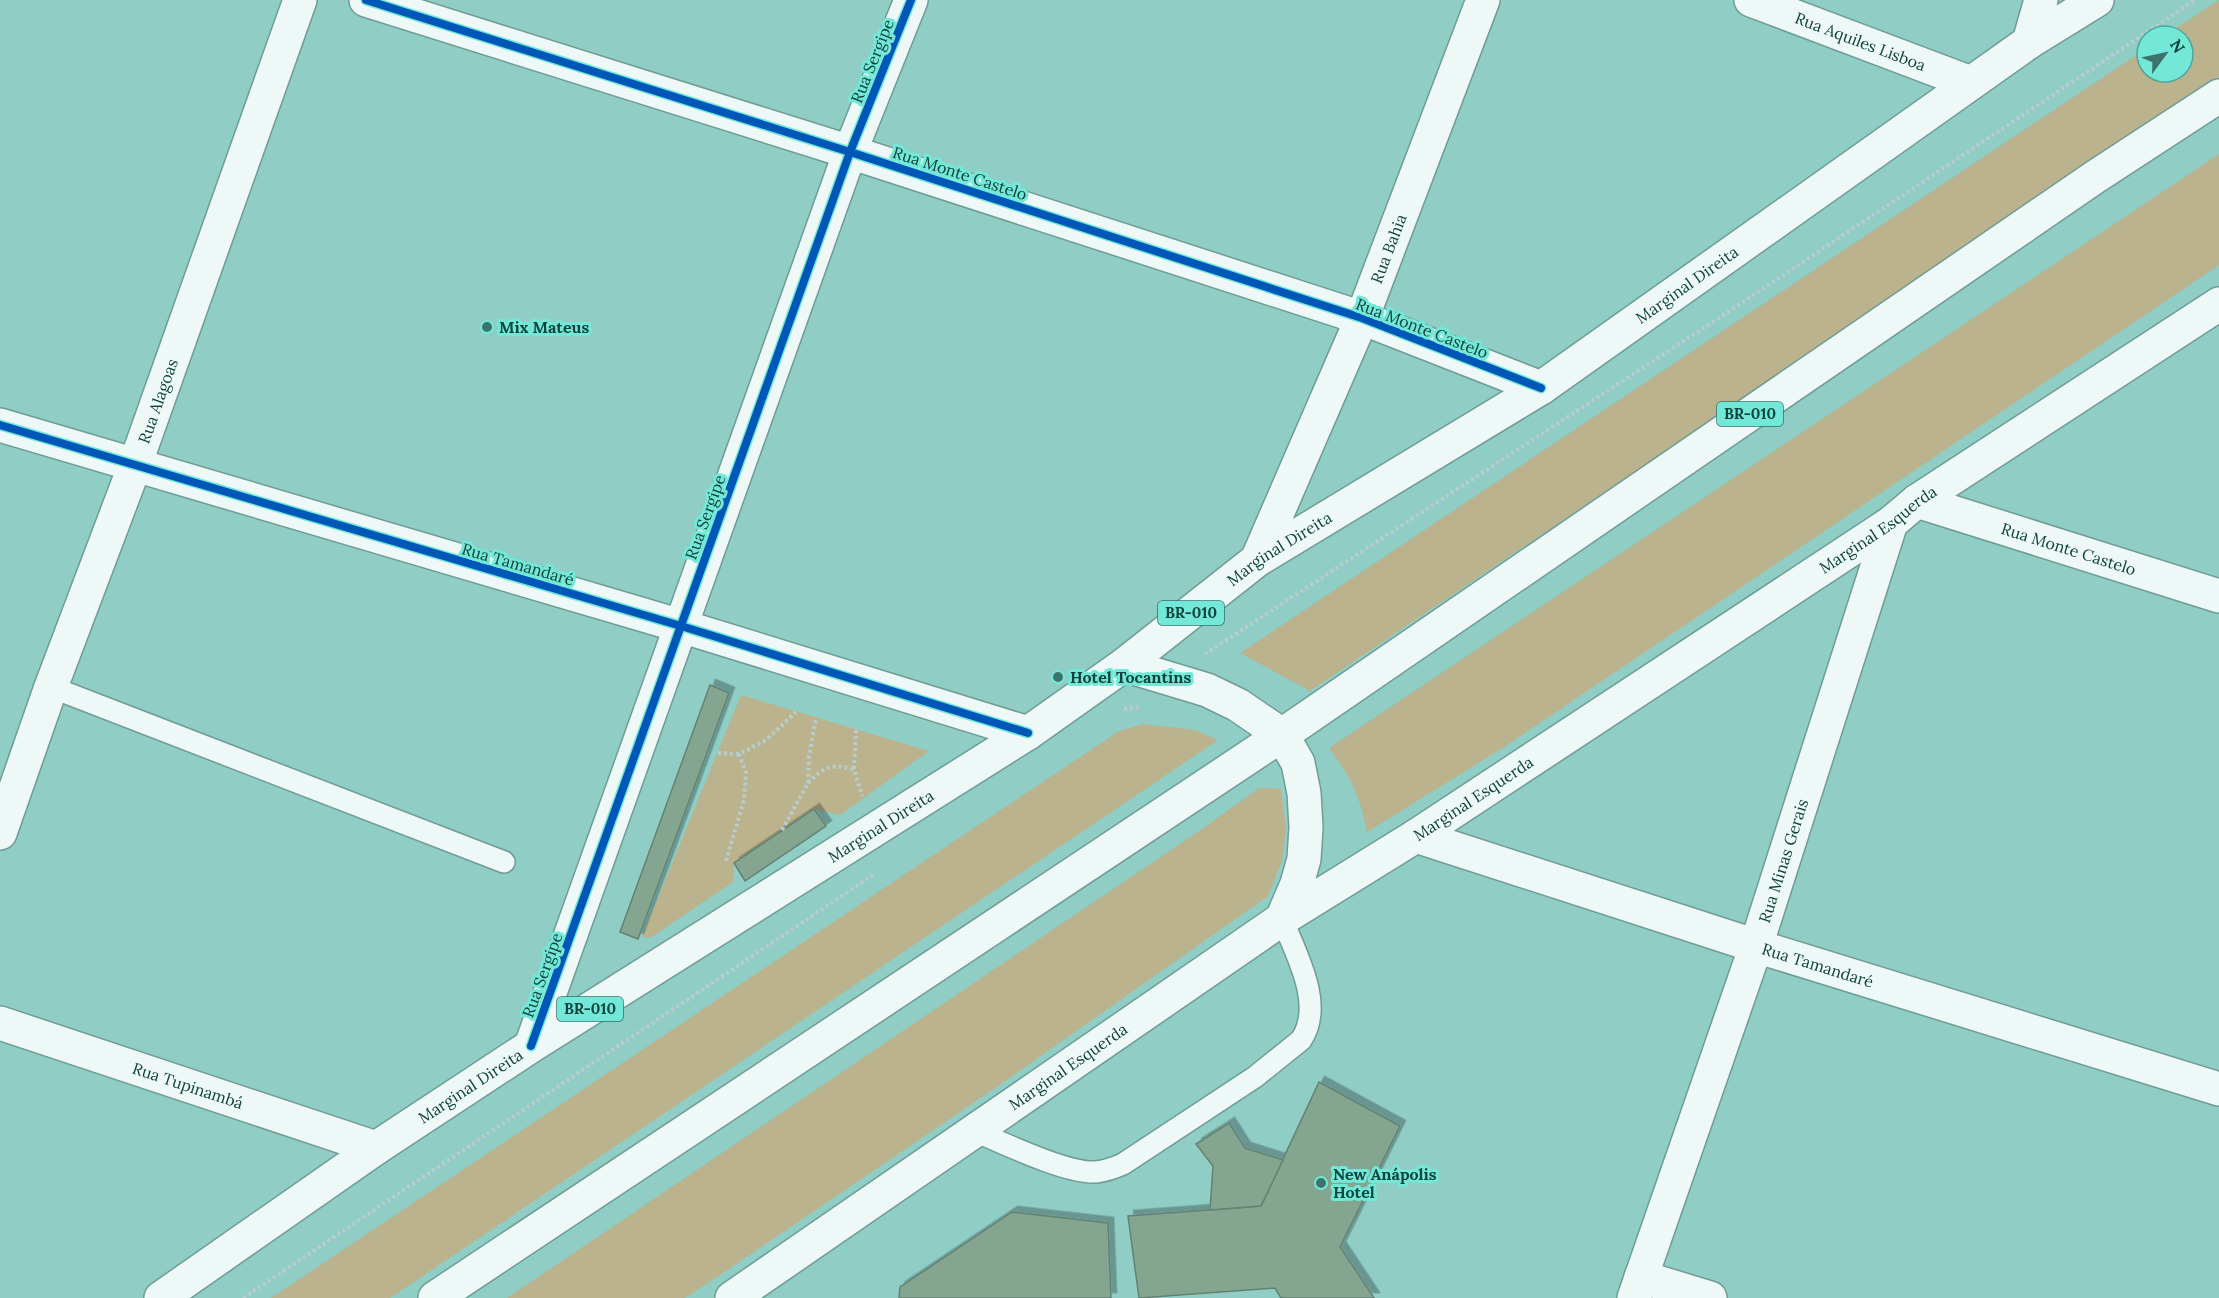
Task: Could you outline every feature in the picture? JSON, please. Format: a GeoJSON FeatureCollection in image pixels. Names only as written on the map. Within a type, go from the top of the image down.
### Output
{"type":"FeatureCollection","features":[{"type":"Feature","properties":{"kind":"main road","name":"Rua Alagoas"},"geometry":{"type":"LineString","coordinates":[[0,833],[51,687],[135,465],[300,0]]}},
{"type":"Feature","properties":{"kind":"main road","name":"Rua Monte Castelo"},"geometry":{"type":"LineString","coordinates":[[366,0],[850,152],[1362,318],[1541,388]]}},
{"type":"Feature","properties":{"kind":"main road","name":"Rua Sergipe"},"geometry":{"type":"LineString","coordinates":[[531,1046],[850,152],[911,0]]}},
{"type":"Feature","properties":{"kind":"main road","name":"Rua Bahia"},"geometry":{"type":"LineString","coordinates":[[1257,560],[1362,318],[1483,0]]}},
{"type":"Feature","properties":{"kind":"main road","name":"Rua Aquiles Lisboa"},"geometry":{"type":"LineString","coordinates":[[1751,0],[1971,83]]}},
{"type":"Feature","properties":{"kind":"main road"},"geometry":{"type":"LineString","coordinates":[[2030,42],[2041,0]]}},
{"type":"Feature","properties":{"kind":"main road","name":"Marginal Direita"},"geometry":{"type":"LineString","coordinates":[[161,1298],[376,1148],[531,1046],[1028,733],[1124,665],[1257,560],[1541,388],[1971,83],[2097,0]]}},
{"type":"Feature","properties":{"kind":"main road","name":"BR-010"},"geometry":{"type":"LineString","coordinates":[[435,1298],[1282,735],[2085,184],[2219,96]]}},
{"type":"Feature","properties":{"kind":"main road","name":"Marginal Esquerda"},"geometry":{"type":"LineString","coordinates":[[735,1297],[1282,919],[1416,836],[1891,523],[1917,501],[2219,304]]}},
{"type":"Feature","properties":{"kind":"main road","name":"Rua Tamandaré"},"geometry":{"type":"LineString","coordinates":[[0,425],[681,626],[1028,733]]}},
{"type":"Feature","properties":{"kind":"main road","name":"Rua Monte Castelo"},"geometry":{"type":"LineString","coordinates":[[1917,501],[2219,596]]}},
{"type":"Feature","properties":{"kind":"main road","name":"Rua Minas Gerais"},"geometry":{"type":"LineString","coordinates":[[1638,1287],[1756,945],[1891,523]]}},
{"type":"Feature","properties":{"kind":"main road"},"geometry":{"type":"LineString","coordinates":[[1124,665],[1207,690],[1238,705],[1282,735],[1298,763],[1304,793],[1306,826],[1304,859],[1298,884],[1282,919]]}},
{"type":"Feature","properties":{"kind":"main road","name":"Rua Tamandaré"},"geometry":{"type":"LineString","coordinates":[[1416,836],[2219,1089]]}},
{"type":"Feature","properties":{"kind":"main road","name":"Rua Tupinambá"},"geometry":{"type":"LineString","coordinates":[[0,1023],[376,1148]]}},
{"type":"Feature","properties":{"kind":"main road"},"geometry":{"type":"LineString","coordinates":[[1638,1287],[1710,1298]]}},
{"type":"Feature","properties":{"kind":"lane"},"geometry":{"type":"LineString","coordinates":[[51,687],[504,862]]}},
{"type":"Feature","properties":{"kind":"lane"},"geometry":{"type":"LineString","coordinates":[[975,1131],[1049,1161],[1081,1171],[1107,1170],[1123,1164],[1255,1077],[1301,1040],[1310,1020],[1312,1006],[1302,967],[1282,919]]}},
{"type":"Feature","properties":{"kind":"path"},"geometry":{"type":"LineString","coordinates":[[1213,660],[1204,654],[1722,316],[2195,0]]}},
{"type":"Feature","properties":{"kind":"path"},"geometry":{"type":"LineString","coordinates":[[1124,710],[1144,707]]}},
{"type":"Feature","properties":{"kind":"path"},"geometry":{"type":"LineString","coordinates":[[718,753],[739,754],[766,740],[796,712]]}},
{"type":"Feature","properties":{"kind":"path"},"geometry":{"type":"LineString","coordinates":[[808,783],[809,756],[816,718]]}},
{"type":"Feature","properties":{"kind":"path"},"geometry":{"type":"LineString","coordinates":[[856,729],[854,769],[862,799]]}},
{"type":"Feature","properties":{"kind":"path"},"geometry":{"type":"LineString","coordinates":[[726,861],[744,800],[746,773],[739,754]]}},
{"type":"Feature","properties":{"kind":"path"},"geometry":{"type":"LineString","coordinates":[[782,830],[808,783],[822,770],[835,765],[854,769]]}},
{"type":"Feature","properties":{"kind":"path"},"geometry":{"type":"LineString","coordinates":[[243,1298],[877,872]]}},
{"type":"Feature","properties":{"kind":"shaded area"},"geometry":{"type":"Polygon","coordinates":[[[2219,0],[2219,77],[1310,691],[1240,653],[2135,56],[2135,84],[2195,84],[2195,24],[2182,24],[2219,0]]]}},
{"type":"Feature","properties":{"kind":"shaded area"},"geometry":{"type":"Polygon","coordinates":[[[2219,154],[2219,265],[1504,747],[1367,832],[1354,787],[1329,748],[2219,154]]]}},
{"type":"Feature","properties":{"kind":"shaded area"},"geometry":{"type":"Polygon","coordinates":[[[741,695],[929,751],[840,815],[814,809],[734,863],[733,882],[650,938],[642,937],[741,695]]]}},
{"type":"Feature","properties":{"kind":"shaded area"},"geometry":{"type":"Polygon","coordinates":[[[1143,724],[1195,730],[1218,740],[390,1298],[271,1298],[1119,731],[1143,724]]]}},
{"type":"Feature","properties":{"kind":"shaded area"},"geometry":{"type":"Polygon","coordinates":[[[1259,788],[1281,789],[1286,828],[1282,861],[1268,896],[998,1086],[720,1275],[685,1298],[507,1298],[1199,831],[1259,788]]]}},
{"type":"Feature","properties":{"kind":"building"},"geometry":{"type":"Polygon","coordinates":[[[710,685],[729,693],[638,939],[620,932],[710,685]]]}},
{"type":"Feature","properties":{"kind":"building"},"geometry":{"type":"Polygon","coordinates":[[[814,809],[826,826],[745,881],[734,863],[814,809]]]}},
{"type":"Feature","properties":{"kind":"building","name":"New Anápolis Hotel"},"geometry":{"type":"Polygon","coordinates":[[[1319,1082],[1400,1126],[1340,1247],[1374,1298],[1281,1298],[1275,1288],[1139,1298],[1128,1216],[1261,1206],[1319,1082]]]}},
{"type":"Feature","properties":{"kind":"building"},"geometry":{"type":"Polygon","coordinates":[[[1229,1123],[1245,1148],[1283,1160],[1261,1206],[1210,1210],[1213,1166],[1196,1144],[1229,1123]]]}},
{"type":"Feature","properties":{"kind":"building"},"geometry":{"type":"Polygon","coordinates":[[[1012,1212],[1108,1223],[1111,1298],[899,1298],[900,1287],[1012,1212]]]}},
{"type":"Feature","properties":{"kind":"cycle path"},"geometry":{"type":"LineString","coordinates":[[366,0],[850,152],[1362,318],[1541,388]]}},
{"type":"Feature","properties":{"kind":"cycle path"},"geometry":{"type":"LineString","coordinates":[[531,1046],[850,152],[911,0]]}},
{"type":"Feature","properties":{"kind":"cycle path"},"geometry":{"type":"LineString","coordinates":[[0,425],[681,626],[1028,733]]}},
{"type":"Feature","properties":{"kind":"place","name":"Mix Mateus"},"geometry":{"type":"Point","coordinates":[487,327]}},
{"type":"Feature","properties":{"kind":"place","name":"Hotel Tocantins"},"geometry":{"type":"Point","coordinates":[1058,677]}},
{"type":"Feature","properties":{"kind":"place","name":"New Anápolis Hotel"},"geometry":{"type":"Point","coordinates":[1321,1183]}}]}
